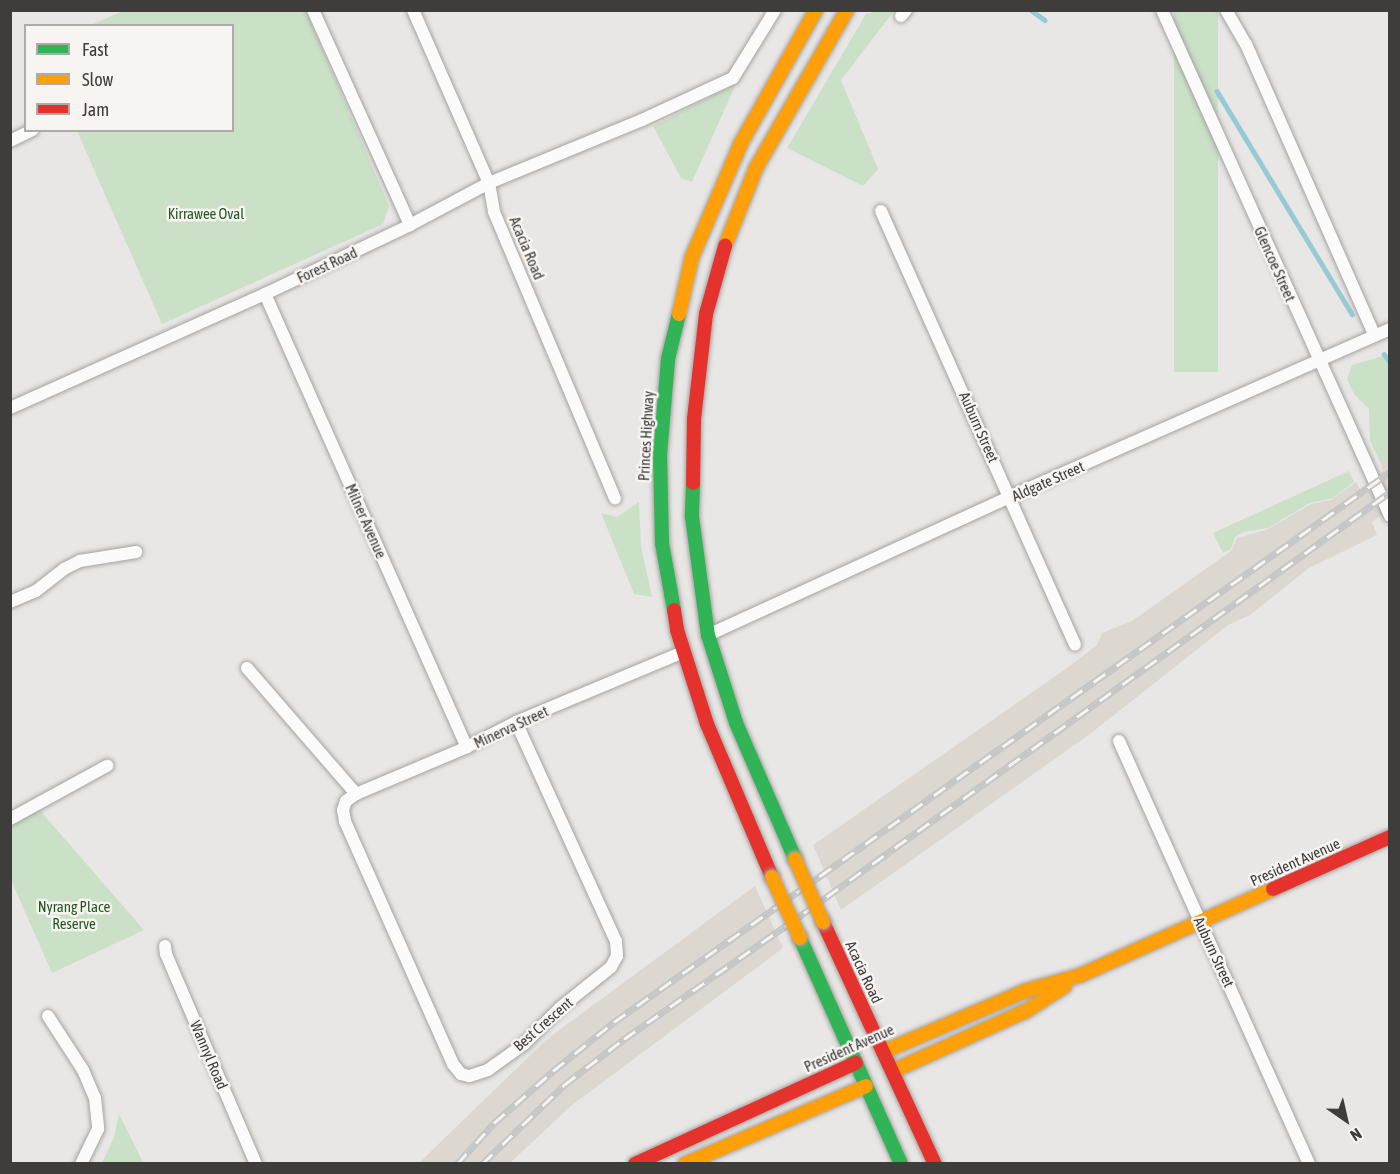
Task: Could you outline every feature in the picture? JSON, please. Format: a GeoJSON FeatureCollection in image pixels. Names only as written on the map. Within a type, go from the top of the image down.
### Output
{"type":"FeatureCollection","features":[{"type":"Feature","properties":{"kind":"main road","name":"Princes Highway"},"geometry":{"type":"LineString","coordinates":[[816,10],[741,143],[692,257],[678,307],[662,410],[659,486],[665,567],[671,607],[682,652],[717,750],[856,1063]]}},
{"type":"Feature","properties":{"kind":"main road"},"geometry":{"type":"LineString","coordinates":[[708,635],[694,548],[691,476],[697,376],[706,314],[729,233],[756,168],[847,10]]}},
{"type":"Feature","properties":{"kind":"main road","name":"Acacia Road"},"geometry":{"type":"LineString","coordinates":[[708,635],[736,723],[823,922],[935,1164]]}},
{"type":"Feature","properties":{"kind":"main road","name":"President Avenue"},"geometry":{"type":"LineString","coordinates":[[635,1164],[856,1063],[1025,991],[1082,975],[1389,837]]}},
{"type":"Feature","properties":{"kind":"main road","name":"President Avenue"},"geometry":{"type":"LineString","coordinates":[[685,1164],[866,1086],[893,1071],[1026,1011],[1082,975]]}},
{"type":"Feature","properties":{"kind":"main road"},"geometry":{"type":"LineString","coordinates":[[856,1063],[901,1164]]}},
{"type":"Feature","properties":{"kind":"street"},"geometry":{"type":"LineString","coordinates":[[313,10],[410,225]]}},
{"type":"Feature","properties":{"kind":"street","name":"Acacia Road"},"geometry":{"type":"LineString","coordinates":[[412,10],[489,183],[494,212],[615,499]]}},
{"type":"Feature","properties":{"kind":"street","name":"Forest Road"},"geometry":{"type":"LineString","coordinates":[[10,408],[265,294],[410,225],[489,183],[642,120],[734,78],[775,10]]}},
{"type":"Feature","properties":{"kind":"street","name":"Glencoe Street"},"geometry":{"type":"LineString","coordinates":[[1162,10],[1389,516]]}},
{"type":"Feature","properties":{"kind":"street"},"geometry":{"type":"LineString","coordinates":[[1226,10],[1246,44],[1375,336]]}},
{"type":"Feature","properties":{"kind":"street"},"geometry":{"type":"LineString","coordinates":[[10,141],[29,132]]}},
{"type":"Feature","properties":{"kind":"street","name":"Auburn Street"},"geometry":{"type":"LineString","coordinates":[[881,211],[1075,645]]}},
{"type":"Feature","properties":{"kind":"street","name":"Milner Avenue"},"geometry":{"type":"LineString","coordinates":[[265,294],[467,747]]}},
{"type":"Feature","properties":{"kind":"street","name":"Aldgate Street"},"geometry":{"type":"LineString","coordinates":[[708,635],[1010,497],[1320,362],[1389,329]]}},
{"type":"Feature","properties":{"kind":"street"},"geometry":{"type":"LineString","coordinates":[[10,602],[36,591],[64,569],[80,561],[136,552]]}},
{"type":"Feature","properties":{"kind":"street","name":"Minerva Street"},"geometry":{"type":"LineString","coordinates":[[344,807],[349,797],[467,747],[516,722],[682,652]]}},
{"type":"Feature","properties":{"kind":"street"},"geometry":{"type":"LineString","coordinates":[[247,668],[356,794]]}},
{"type":"Feature","properties":{"kind":"street","name":"Best Crescent"},"geometry":{"type":"LineString","coordinates":[[344,807],[345,821],[453,1064],[461,1074],[469,1076],[481,1074],[525,1044],[560,1008],[611,967],[617,956],[616,941],[516,722]]}},
{"type":"Feature","properties":{"kind":"street","name":"Auburn Street"},"geometry":{"type":"LineString","coordinates":[[1119,741],[1309,1164]]}},
{"type":"Feature","properties":{"kind":"street"},"geometry":{"type":"LineString","coordinates":[[10,819],[107,766]]}},
{"type":"Feature","properties":{"kind":"street","name":"Wannyl Road"},"geometry":{"type":"LineString","coordinates":[[165,946],[166,954],[256,1164]]}},
{"type":"Feature","properties":{"kind":"street"},"geometry":{"type":"LineString","coordinates":[[48,1016],[83,1070],[94,1098],[98,1129],[81,1164]]}},
{"type":"Feature","properties":{"kind":"shaded area"},"geometry":{"type":"Polygon","coordinates":[[[1389,423],[1389,509],[1372,522],[1377,535],[1309,568],[1250,615],[1228,625],[1090,734],[841,910],[813,845],[1067,668],[1097,645],[1102,633],[1132,621],[1231,551],[1237,538],[1266,530],[1311,504],[1331,500],[1356,482],[1360,489],[1383,471],[1381,464],[1389,423]]]}},
{"type":"Feature","properties":{"kind":"shaded area"},"geometry":{"type":"Polygon","coordinates":[[[755,886],[783,948],[572,1105],[510,1163],[419,1163],[547,1039],[755,886]]]}},
{"type":"Feature","properties":{"kind":"green space","name":"Kirrawee Oval"},"geometry":{"type":"Polygon","coordinates":[[[123,11],[306,11],[389,206],[383,224],[162,324],[77,132],[234,132],[234,24],[93,24],[123,11]]]}},
{"type":"Feature","properties":{"kind":"green space"},"geometry":{"type":"Polygon","coordinates":[[[894,11],[841,80],[878,169],[863,186],[787,148],[866,14],[894,11]]]}},
{"type":"Feature","properties":{"kind":"green space"},"geometry":{"type":"Polygon","coordinates":[[[1174,11],[1218,11],[1218,372],[1174,372],[1174,11]]]}},
{"type":"Feature","properties":{"kind":"green space"},"geometry":{"type":"Polygon","coordinates":[[[736,84],[692,182],[681,178],[653,126],[736,84]]]}},
{"type":"Feature","properties":{"kind":"green space"},"geometry":{"type":"Polygon","coordinates":[[[1389,354],[1389,458],[1381,464],[1370,440],[1369,409],[1354,394],[1347,379],[1352,365],[1389,354]]]}},
{"type":"Feature","properties":{"kind":"green space"},"geometry":{"type":"Polygon","coordinates":[[[1349,471],[1354,482],[1333,498],[1310,503],[1268,528],[1243,532],[1235,537],[1231,549],[1223,553],[1213,533],[1349,471]]]}},
{"type":"Feature","properties":{"kind":"green space"},"geometry":{"type":"Polygon","coordinates":[[[639,502],[641,547],[652,597],[634,594],[601,513],[617,517],[639,502]]]}},
{"type":"Feature","properties":{"kind":"green space","name":"Nyrang Place Reserve"},"geometry":{"type":"Polygon","coordinates":[[[37,807],[144,930],[52,973],[11,880],[10,819],[37,807]]]}},
{"type":"Feature","properties":{"kind":"green space"},"geometry":{"type":"Polygon","coordinates":[[[119,1114],[143,1163],[102,1163],[114,1137],[119,1114]]]}},
{"type":"Feature","properties":{"kind":"waterway"},"geometry":{"type":"LineString","coordinates":[[1031,10],[1045,20]]}},
{"type":"Feature","properties":{"kind":"waterway"},"geometry":{"type":"LineString","coordinates":[[1217,91],[1352,314]]}},
{"type":"Feature","properties":{"kind":"waterway"},"geometry":{"type":"LineString","coordinates":[[1384,354],[1390,362]]}},
{"type":"Feature","properties":{"kind":"railway"},"geometry":{"type":"LineString","coordinates":[[457,1164],[494,1123],[614,1022],[1390,472]]}},
{"type":"Feature","properties":{"kind":"railway"},"geometry":{"type":"LineString","coordinates":[[482,1164],[564,1085],[624,1039],[804,913],[1390,492]]}},
{"type":"Feature","properties":{"kind":"traffic: fast"},"geometry":{"type":"LineString","coordinates":[[674,610],[662,543],[660,455],[668,359],[679,314]]}},
{"type":"Feature","properties":{"kind":"traffic: fast"},"geometry":{"type":"LineString","coordinates":[[693,483],[692,517],[708,635],[736,723],[795,859]]}},
{"type":"Feature","properties":{"kind":"traffic: fast"},"geometry":{"type":"LineString","coordinates":[[800,938],[901,1164]]}},
{"type":"Feature","properties":{"kind":"traffic: slow"},"geometry":{"type":"LineString","coordinates":[[679,314],[692,257],[741,143],[816,10]]}},
{"type":"Feature","properties":{"kind":"traffic: slow"},"geometry":{"type":"LineString","coordinates":[[725,246],[756,168],[847,10]]}},
{"type":"Feature","properties":{"kind":"traffic: slow"},"geometry":{"type":"LineString","coordinates":[[795,859],[823,922]]}},
{"type":"Feature","properties":{"kind":"traffic: slow"},"geometry":{"type":"LineString","coordinates":[[772,877],[800,938]]}},
{"type":"Feature","properties":{"kind":"traffic: slow"},"geometry":{"type":"LineString","coordinates":[[883,1052],[1025,991],[1081,975],[1273,889]]}},
{"type":"Feature","properties":{"kind":"traffic: slow"},"geometry":{"type":"LineString","coordinates":[[893,1071],[1026,1011],[1065,986]]}},
{"type":"Feature","properties":{"kind":"traffic: slow"},"geometry":{"type":"LineString","coordinates":[[685,1164],[866,1086]]}},
{"type":"Feature","properties":{"kind":"traffic: jam"},"geometry":{"type":"LineString","coordinates":[[693,483],[694,419],[706,314],[725,246]]}},
{"type":"Feature","properties":{"kind":"traffic: jam"},"geometry":{"type":"LineString","coordinates":[[674,610],[677,630],[707,724],[772,877]]}},
{"type":"Feature","properties":{"kind":"traffic: jam"},"geometry":{"type":"LineString","coordinates":[[1273,889],[1390,837]]}},
{"type":"Feature","properties":{"kind":"traffic: jam"},"geometry":{"type":"LineString","coordinates":[[823,922],[935,1164]]}},
{"type":"Feature","properties":{"kind":"traffic: jam"},"geometry":{"type":"LineString","coordinates":[[635,1164],[856,1063]]}}]}
